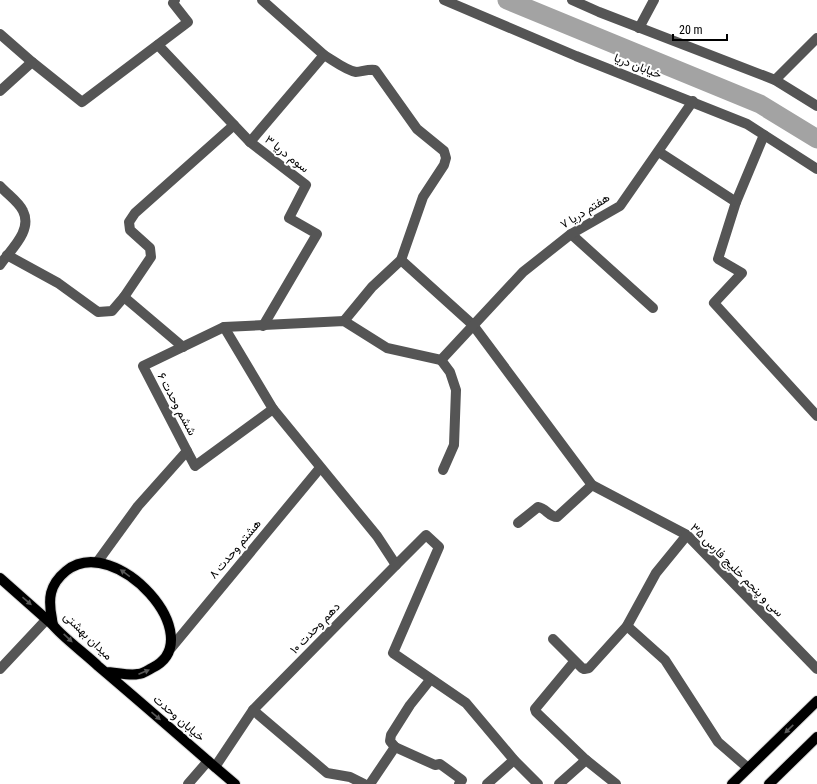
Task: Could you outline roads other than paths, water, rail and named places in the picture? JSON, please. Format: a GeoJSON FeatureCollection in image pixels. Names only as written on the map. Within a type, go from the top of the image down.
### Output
{"type":"FeatureCollection","features":[{"type":"Feature","properties":{"kind":"main road","name":"میدان بهشتی"},"geometry":{"type":"LineString","coordinates":[[98,561],[72,566],[55,580],[49,600],[50,622],[105,672],[139,674],[160,664],[171,648]]}},
{"type":"Feature","properties":{"kind":"main road"},"geometry":{"type":"LineString","coordinates":[[98,561],[120,569],[143,587],[162,608],[170,629],[171,648]]}},
{"type":"Feature","properties":{"kind":"main road"},"geometry":{"type":"LineString","coordinates":[[0,578],[50,622]]}},
{"type":"Feature","properties":{"kind":"main road","name":"خیابان وحدت"},"geometry":{"type":"LineString","coordinates":[[105,672],[235,784]]}},
{"type":"Feature","properties":{"kind":"main road"},"geometry":{"type":"LineString","coordinates":[[732,784],[817,701]]}},
{"type":"Feature","properties":{"kind":"main road"},"geometry":{"type":"LineString","coordinates":[[769,784],[817,737]]}},
{"type":"Feature","properties":{"kind":"street"},"geometry":{"type":"LineString","coordinates":[[0,34],[82,102],[188,22],[173,3],[175,0]]}},
{"type":"Feature","properties":{"kind":"street"},"geometry":{"type":"LineString","coordinates":[[262,0],[324,55],[352,71],[358,72],[366,69],[374,70],[417,129],[444,151],[446,158],[444,165],[423,197],[401,260],[372,287],[344,321]]}},
{"type":"Feature","properties":{"kind":"street","name":"خیابان دریا"},"geometry":{"type":"LineString","coordinates":[[444,0],[576,56],[693,101],[746,124],[817,169]]}},
{"type":"Feature","properties":{"kind":"street"},"geometry":{"type":"LineString","coordinates":[[572,0],[639,28],[775,80],[817,106]]}},
{"type":"Feature","properties":{"kind":"street"},"geometry":{"type":"LineString","coordinates":[[639,28],[654,0]]}},
{"type":"Feature","properties":{"kind":"street"},"geometry":{"type":"LineString","coordinates":[[775,80],[817,38]]}},
{"type":"Feature","properties":{"kind":"street"},"geometry":{"type":"LineString","coordinates":[[158,45],[250,142]]}},
{"type":"Feature","properties":{"kind":"street","name":"سوم دریا ۳"},"geometry":{"type":"LineString","coordinates":[[263,326],[317,234],[289,218],[306,185],[250,142],[324,55]]}},
{"type":"Feature","properties":{"kind":"street"},"geometry":{"type":"LineString","coordinates":[[0,91],[32,62]]}},
{"type":"Feature","properties":{"kind":"street","name":"هفتم دریا ۷"},"geometry":{"type":"LineString","coordinates":[[441,360],[523,272],[571,234],[620,206],[693,101]]}},
{"type":"Feature","properties":{"kind":"street"},"geometry":{"type":"LineString","coordinates":[[7,255],[58,283],[98,312],[112,311],[124,297],[151,257],[150,248],[130,230],[129,222],[135,213],[234,126]]}},
{"type":"Feature","properties":{"kind":"street"},"geometry":{"type":"LineString","coordinates":[[764,135],[736,202],[718,259],[742,273],[714,303],[816,411]]}},
{"type":"Feature","properties":{"kind":"street"},"geometry":{"type":"LineString","coordinates":[[659,152],[736,202]]}},
{"type":"Feature","properties":{"kind":"street"},"geometry":{"type":"LineString","coordinates":[[0,186],[23,210],[26,219],[25,230],[0,265]]}},
{"type":"Feature","properties":{"kind":"street"},"geometry":{"type":"LineString","coordinates":[[571,234],[653,308]]}},
{"type":"Feature","properties":{"kind":"street","name":"سی و پنجم خلیج فارس ۳۵"},"geometry":{"type":"LineString","coordinates":[[401,260],[473,326],[592,485],[687,534],[817,669]]}},
{"type":"Feature","properties":{"kind":"street"},"geometry":{"type":"LineString","coordinates":[[124,297],[183,346]]}},
{"type":"Feature","properties":{"kind":"street"},"geometry":{"type":"LineString","coordinates":[[396,565],[377,536],[273,409],[224,327],[344,321],[387,348],[441,360],[450,372],[456,390],[454,445],[443,470]]}},
{"type":"Feature","properties":{"kind":"street","name":"ششم وحدت ۶"},"geometry":{"type":"LineString","coordinates":[[98,561],[138,506],[187,452],[142,366],[224,327]]}},
{"type":"Feature","properties":{"kind":"street"},"geometry":{"type":"LineString","coordinates":[[187,452],[195,466],[273,409]]}},
{"type":"Feature","properties":{"kind":"street","name":"هشتم وحدت ۸"},"geometry":{"type":"LineString","coordinates":[[171,648],[320,468]]}},
{"type":"Feature","properties":{"kind":"street"},"geometry":{"type":"LineString","coordinates":[[518,523],[538,507],[542,508],[552,516],[557,517],[592,485]]}},
{"type":"Feature","properties":{"kind":"street"},"geometry":{"type":"LineString","coordinates":[[553,639],[574,662],[584,669],[589,668],[627,626],[656,573],[687,534]]}},
{"type":"Feature","properties":{"kind":"street","name":"دهم وحدت ۱۰"},"geometry":{"type":"LineString","coordinates":[[188,784],[212,764],[253,710],[426,535],[439,547],[392,653],[430,680]]}},
{"type":"Feature","properties":{"kind":"street"},"geometry":{"type":"LineString","coordinates":[[0,670],[50,622]]}},
{"type":"Feature","properties":{"kind":"street"},"geometry":{"type":"LineString","coordinates":[[627,626],[665,660],[718,742],[748,768]]}},
{"type":"Feature","properties":{"kind":"street"},"geometry":{"type":"LineString","coordinates":[[574,662],[535,709],[536,712],[586,760],[616,784]]}},
{"type":"Feature","properties":{"kind":"street"},"geometry":{"type":"LineString","coordinates":[[463,783],[440,764],[435,765],[395,747],[390,741],[390,736],[410,705],[430,680],[466,703],[514,760],[538,784]]}},
{"type":"Feature","properties":{"kind":"street"},"geometry":{"type":"LineString","coordinates":[[253,710],[327,773],[350,777],[364,784]]}},
{"type":"Feature","properties":{"kind":"street"},"geometry":{"type":"LineString","coordinates":[[370,784],[395,747]]}},
{"type":"Feature","properties":{"kind":"street"},"geometry":{"type":"LineString","coordinates":[[487,784],[514,760]]}},
{"type":"Feature","properties":{"kind":"street"},"geometry":{"type":"LineString","coordinates":[[559,784],[586,760]]}},
{"type":"Feature","properties":{"kind":"waterway"},"geometry":{"type":"LineString","coordinates":[[507,0],[760,104],[817,139]]}}]}
